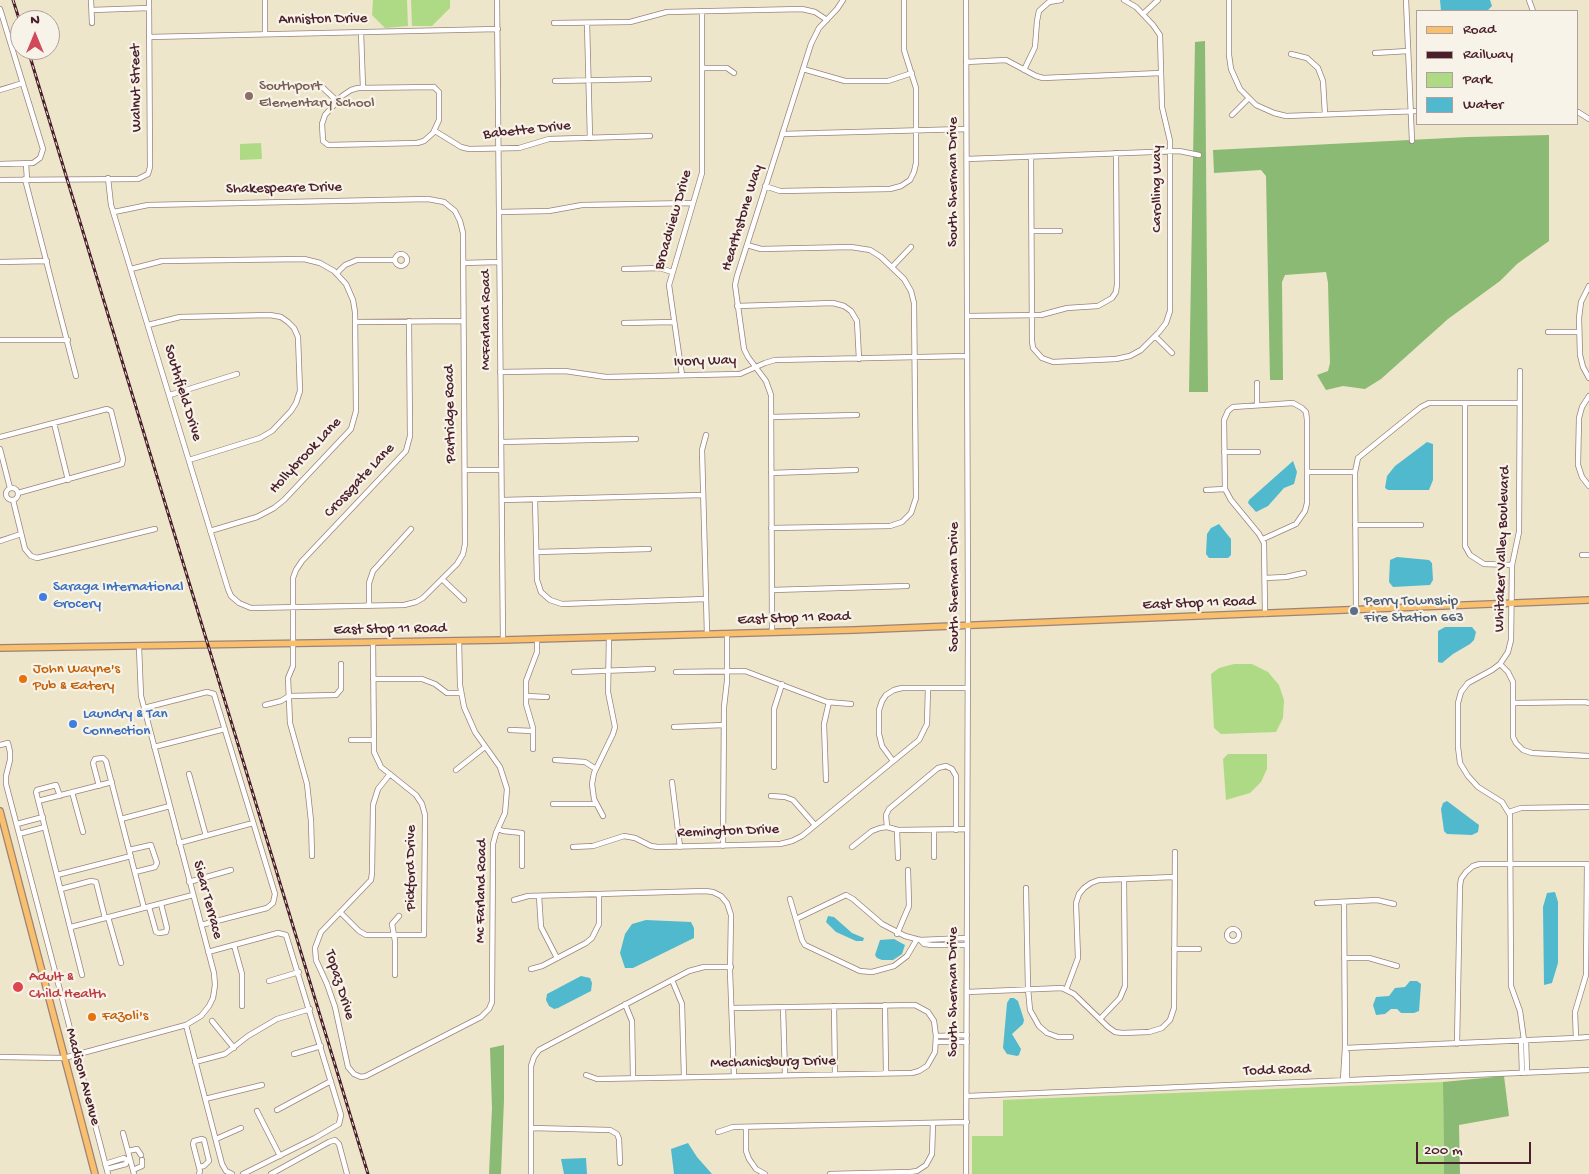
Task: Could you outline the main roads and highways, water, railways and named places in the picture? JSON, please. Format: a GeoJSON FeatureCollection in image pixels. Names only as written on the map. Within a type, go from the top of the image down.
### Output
{"type":"FeatureCollection","features":[{"type":"Feature","properties":{"kind":"main road","name":"East Stop 11 Road"},"geometry":{"type":"LineString","coordinates":[[0,648],[459,641],[728,634],[1589,600]]}},
{"type":"Feature","properties":{"kind":"main road","name":"Madison Avenue"},"geometry":{"type":"LineString","coordinates":[[0,811],[95,1174]]}},
{"type":"Feature","properties":{"kind":"water"},"geometry":{"type":"Polygon","coordinates":[[[1440,0],[1490,0],[1492,6],[1488,10],[1441,10],[1440,0]]]}},
{"type":"Feature","properties":{"kind":"water"},"geometry":{"type":"Polygon","coordinates":[[[1427,442],[1433,444],[1433,480],[1429,490],[1388,490],[1385,488],[1387,476],[1395,466],[1427,442]]]}},
{"type":"Feature","properties":{"kind":"water"},"geometry":{"type":"Polygon","coordinates":[[[1293,461],[1297,472],[1294,484],[1284,488],[1268,506],[1256,512],[1248,503],[1249,500],[1293,461]]]}},
{"type":"Feature","properties":{"kind":"water"},"geometry":{"type":"Polygon","coordinates":[[[1219,524],[1231,539],[1231,555],[1228,558],[1209,558],[1206,554],[1207,534],[1211,528],[1219,524]]]}},
{"type":"Feature","properties":{"kind":"water"},"geometry":{"type":"Polygon","coordinates":[[[1397,557],[1429,560],[1432,563],[1433,580],[1430,585],[1393,587],[1389,582],[1390,560],[1397,557]]]}},
{"type":"Feature","properties":{"kind":"water"},"geometry":{"type":"Polygon","coordinates":[[[1445,627],[1472,627],[1476,632],[1474,640],[1470,644],[1442,663],[1438,662],[1438,631],[1445,627]]]}},
{"type":"Feature","properties":{"kind":"water"},"geometry":{"type":"Polygon","coordinates":[[[1447,801],[1479,825],[1478,832],[1472,835],[1447,834],[1444,831],[1441,809],[1443,803],[1447,801]]]}},
{"type":"Feature","properties":{"kind":"water"},"geometry":{"type":"Polygon","coordinates":[[[1555,892],[1558,902],[1558,963],[1552,983],[1544,985],[1543,907],[1547,893],[1555,892]]]}},
{"type":"Feature","properties":{"kind":"water"},"geometry":{"type":"Polygon","coordinates":[[[828,916],[834,917],[852,933],[864,938],[863,941],[856,941],[836,932],[826,922],[828,916]]]}},
{"type":"Feature","properties":{"kind":"water"},"geometry":{"type":"Polygon","coordinates":[[[646,920],[691,922],[694,928],[694,938],[633,968],[625,968],[620,953],[625,934],[632,924],[646,920]]]}},
{"type":"Feature","properties":{"kind":"water"},"geometry":{"type":"Polygon","coordinates":[[[894,939],[905,945],[902,954],[893,960],[877,958],[875,955],[880,940],[894,939]]]}},
{"type":"Feature","properties":{"kind":"water"},"geometry":{"type":"Polygon","coordinates":[[[581,976],[590,978],[592,983],[591,991],[558,1008],[554,1009],[549,1006],[546,1000],[547,994],[581,976]]]}},
{"type":"Feature","properties":{"kind":"water"},"geometry":{"type":"Polygon","coordinates":[[[1410,981],[1417,981],[1421,984],[1419,1011],[1401,1013],[1397,1009],[1391,1009],[1385,1014],[1376,1015],[1373,1005],[1376,997],[1389,996],[1395,988],[1405,987],[1410,981]]]}},
{"type":"Feature","properties":{"kind":"water"},"geometry":{"type":"Polygon","coordinates":[[[1010,998],[1018,1001],[1024,1020],[1023,1024],[1012,1034],[1021,1049],[1017,1056],[1007,1054],[1003,1048],[1007,1003],[1010,998]]]}},
{"type":"Feature","properties":{"kind":"water"},"geometry":{"type":"Polygon","coordinates":[[[688,1143],[712,1174],[674,1174],[671,1149],[688,1143]]]}},
{"type":"Feature","properties":{"kind":"water"},"geometry":{"type":"Polygon","coordinates":[[[586,1158],[587,1174],[564,1174],[561,1159],[586,1158]]]}},
{"type":"Feature","properties":{"kind":"railway"},"geometry":{"type":"LineString","coordinates":[[13,0],[16,10]]}},
{"type":"Feature","properties":{"kind":"railway"},"geometry":{"type":"LineString","coordinates":[[31,60],[368,1174]]}},
{"type":"Feature","properties":{"kind":"place","name":"Southport Elementary School"},"geometry":{"type":"Point","coordinates":[249,96]}},
{"type":"Feature","properties":{"kind":"place","name":"Saraga International Grocery"},"geometry":{"type":"Point","coordinates":[43,597]}},
{"type":"Feature","properties":{"kind":"place","name":"Perry Township Fire Station 663"},"geometry":{"type":"Point","coordinates":[1354,611]}},
{"type":"Feature","properties":{"kind":"place","name":"John Wayne's Pub & Eatery"},"geometry":{"type":"Point","coordinates":[23,679]}},
{"type":"Feature","properties":{"kind":"place","name":"Laundry & Tan Connection"},"geometry":{"type":"Point","coordinates":[73,724]}},
{"type":"Feature","properties":{"kind":"place","name":"Adult & Child Health"},"geometry":{"type":"Point","coordinates":[18,987]}},
{"type":"Feature","properties":{"kind":"place","name":"Fazoli's"},"geometry":{"type":"Point","coordinates":[92,1017]}}]}
